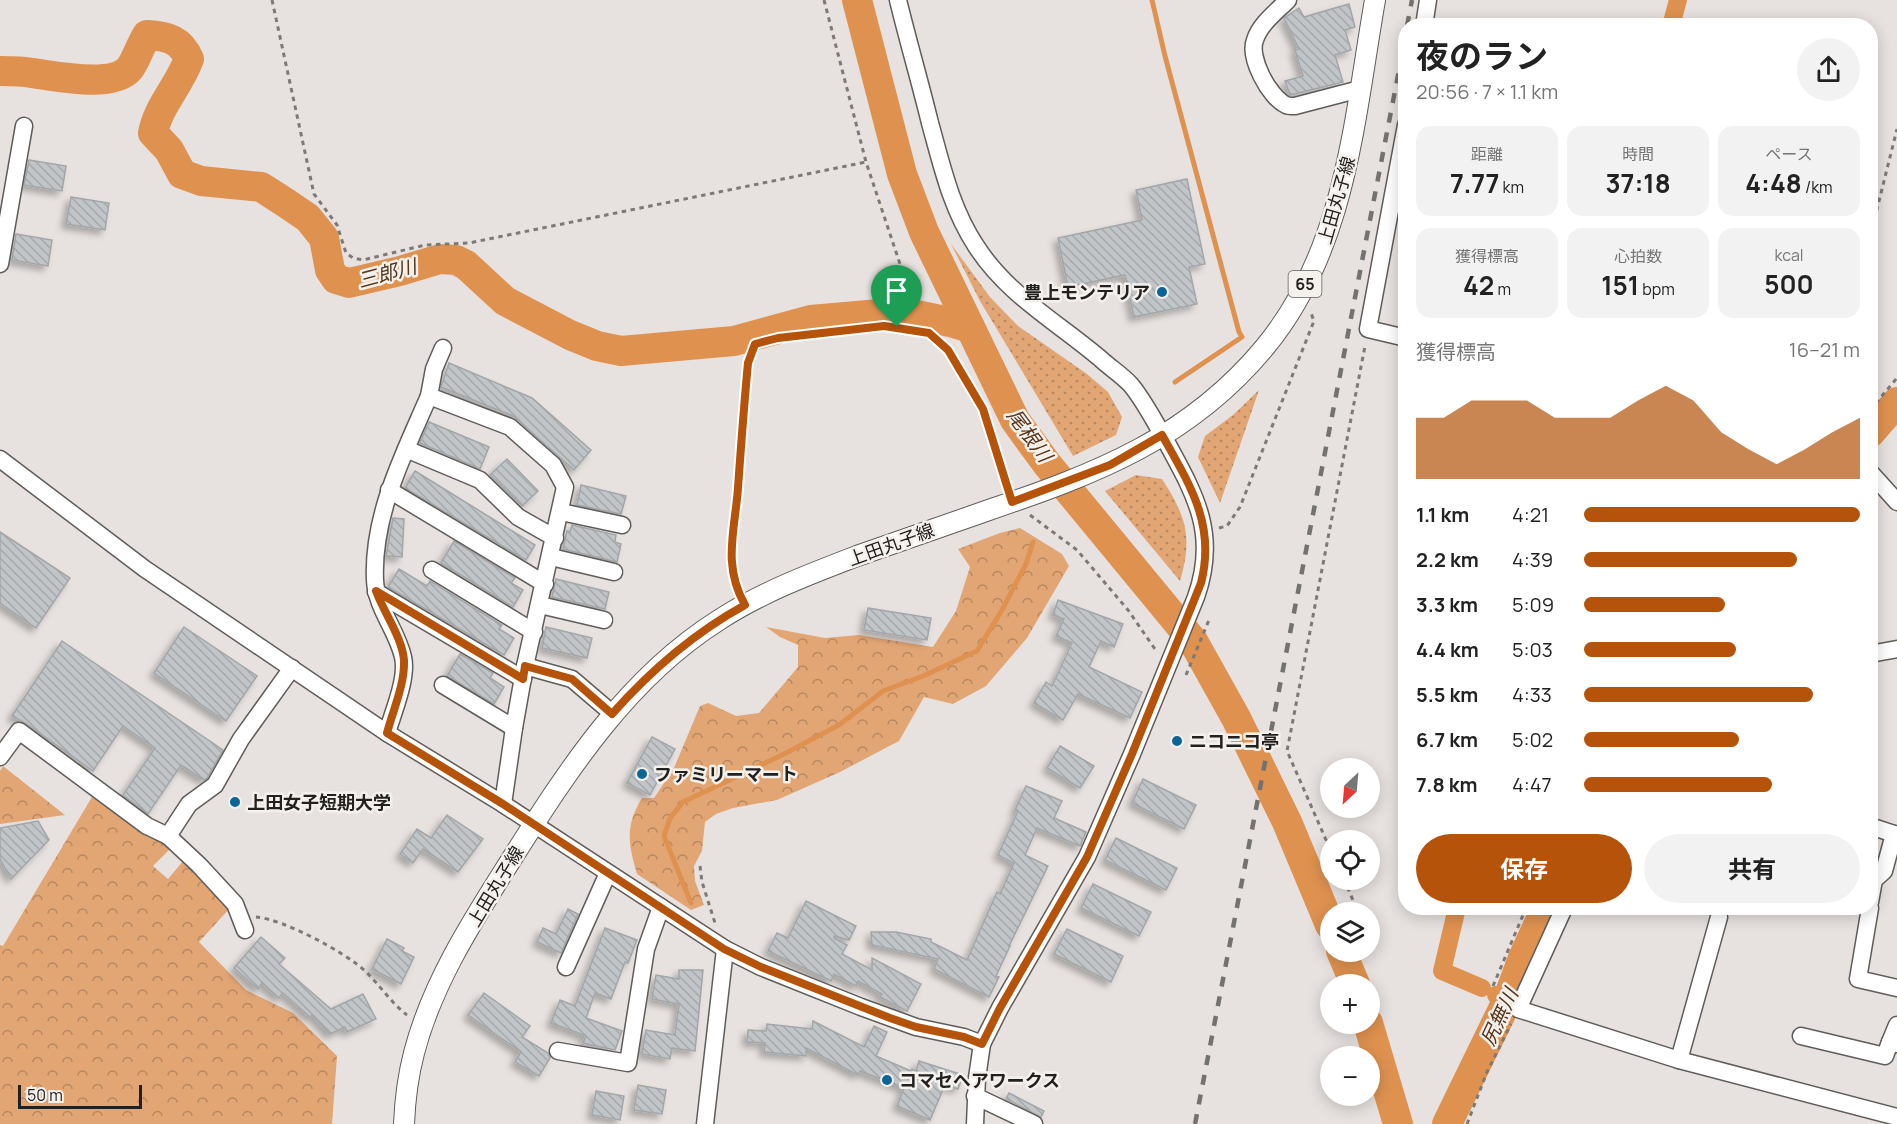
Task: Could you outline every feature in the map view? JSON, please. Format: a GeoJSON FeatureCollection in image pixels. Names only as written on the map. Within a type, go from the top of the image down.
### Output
{"type":"FeatureCollection","features":[{"type":"Feature","properties":{"kind":"main road","name":"上田丸子線"},"geometry":{"type":"LineString","coordinates":[[404,1124],[413,1054],[428,1010],[468,930],[533,825],[582,754],[612,714],[663,662],[719,620],[803,576],[1110,465],[1202,409],[1234,381],[1264,348],[1293,308],[1323,248],[1332,223],[1351,147],[1375,0]]}},
{"type":"Feature","properties":{"kind":"street"},"geometry":{"type":"LineString","coordinates":[[898,0],[949,192],[963,225],[987,262],[1008,286],[1130,384],[1191,488],[1198,504],[1205,532],[1204,571],[1194,602],[1087,857],[1000,1008],[982,1044],[975,1096],[975,1124]]}},
{"type":"Feature","properties":{"kind":"street"},"geometry":{"type":"LineString","coordinates":[[1288,0],[1269,18],[1253,44],[1259,72],[1271,90],[1285,105],[1295,106],[1360,89]]}},
{"type":"Feature","properties":{"kind":"street"},"geometry":{"type":"LineString","coordinates":[[1425,18],[1428,0]]}},
{"type":"Feature","properties":{"kind":"street"},"geometry":{"type":"LineString","coordinates":[[0,264],[24,126]]}},
{"type":"Feature","properties":{"kind":"street"},"geometry":{"type":"LineString","coordinates":[[1398,168],[1368,329],[1398,336]]}},
{"type":"Feature","properties":{"kind":"street"},"geometry":{"type":"LineString","coordinates":[[387,733],[404,671],[404,658],[376,591],[378,540],[389,490],[429,396],[434,369],[443,348]]}},
{"type":"Feature","properties":{"kind":"street"},"geometry":{"type":"LineString","coordinates":[[429,396],[510,427],[553,465],[565,487],[524,673],[503,804]]}},
{"type":"Feature","properties":{"kind":"street"},"geometry":{"type":"LineString","coordinates":[[406,448],[480,480],[518,517],[555,538]]}},
{"type":"Feature","properties":{"kind":"street"},"geometry":{"type":"LineString","coordinates":[[0,459],[145,569],[387,733],[503,804],[720,946],[761,967],[908,1024],[964,1037],[982,1044]]}},
{"type":"Feature","properties":{"kind":"street"},"geometry":{"type":"LineString","coordinates":[[1878,481],[1897,502]]}},
{"type":"Feature","properties":{"kind":"street"},"geometry":{"type":"LineString","coordinates":[[389,490],[545,584]]}},
{"type":"Feature","properties":{"kind":"street"},"geometry":{"type":"LineString","coordinates":[[561,512],[622,525]]}},
{"type":"Feature","properties":{"kind":"street"},"geometry":{"type":"LineString","coordinates":[[551,557],[614,572]]}},
{"type":"Feature","properties":{"kind":"street"},"geometry":{"type":"LineString","coordinates":[[432,570],[534,632]]}},
{"type":"Feature","properties":{"kind":"street"},"geometry":{"type":"LineString","coordinates":[[376,591],[524,673],[572,679],[612,714]]}},
{"type":"Feature","properties":{"kind":"street"},"geometry":{"type":"LineString","coordinates":[[540,605],[604,620]]}},
{"type":"Feature","properties":{"kind":"street"},"geometry":{"type":"LineString","coordinates":[[1878,653],[1897,649]]}},
{"type":"Feature","properties":{"kind":"street"},"geometry":{"type":"LineString","coordinates":[[168,836],[189,804],[215,785],[241,738],[292,668]]}},
{"type":"Feature","properties":{"kind":"street"},"geometry":{"type":"LineString","coordinates":[[443,685],[514,728]]}},
{"type":"Feature","properties":{"kind":"street"},"geometry":{"type":"LineString","coordinates":[[0,758],[19,731],[147,826],[168,836],[235,904],[243,924]]}},
{"type":"Feature","properties":{"kind":"street"},"geometry":{"type":"LineString","coordinates":[[1878,829],[1895,834],[1884,871],[1878,876]]}},
{"type":"Feature","properties":{"kind":"street"},"geometry":{"type":"LineString","coordinates":[[566,967],[608,873]]}},
{"type":"Feature","properties":{"kind":"street"},"geometry":{"type":"LineString","coordinates":[[558,1052],[628,1063],[646,949],[661,907]]}},
{"type":"Feature","properties":{"kind":"street"},"geometry":{"type":"LineString","coordinates":[[1561,915],[1518,1009],[1679,1060],[1897,1117]]}},
{"type":"Feature","properties":{"kind":"street"},"geometry":{"type":"LineString","coordinates":[[1869,915],[1858,979],[1897,988]]}},
{"type":"Feature","properties":{"kind":"street"},"geometry":{"type":"LineString","coordinates":[[1679,1060],[1719,917]]}},
{"type":"Feature","properties":{"kind":"street"},"geometry":{"type":"LineString","coordinates":[[705,1124],[720,946]]}},
{"type":"Feature","properties":{"kind":"street"},"geometry":{"type":"LineString","coordinates":[[1801,1036],[1885,1056],[1893,1043],[1897,1025]]}},
{"type":"Feature","properties":{"kind":"street"},"geometry":{"type":"LineString","coordinates":[[975,1096],[1034,1124]]}},
{"type":"Feature","properties":{"kind":"path"},"geometry":{"type":"LineString","coordinates":[[272,0],[314,194],[338,225],[342,245],[346,253],[353,258],[363,260],[375,258],[425,245],[469,243],[866,162]]}},
{"type":"Feature","properties":{"kind":"path"},"geometry":{"type":"LineString","coordinates":[[824,0],[866,162],[908,288],[897,303],[897,327]]}},
{"type":"Feature","properties":{"kind":"path"},"geometry":{"type":"LineString","coordinates":[[1878,205],[1897,129]]}},
{"type":"Feature","properties":{"kind":"path"},"geometry":{"type":"LineString","coordinates":[[1219,528],[1227,526],[1240,507],[1314,321],[1311,313]]}},
{"type":"Feature","properties":{"kind":"path"},"geometry":{"type":"LineString","coordinates":[[745,605],[733,574],[731,537],[737,500],[748,363],[755,344],[778,338],[884,326],[897,327],[929,333],[948,350],[983,409],[1019,499],[1077,550],[1169,662]]}},
{"type":"Feature","properties":{"kind":"path"},"geometry":{"type":"LineString","coordinates":[[1322,830],[1287,751],[1368,329]]}},
{"type":"Feature","properties":{"kind":"path"},"geometry":{"type":"LineString","coordinates":[[1878,401],[1897,378]]}},
{"type":"Feature","properties":{"kind":"path"},"geometry":{"type":"LineString","coordinates":[[1186,675],[1209,620]]}},
{"type":"Feature","properties":{"kind":"path"},"geometry":{"type":"LineString","coordinates":[[700,867],[720,946]]}},
{"type":"Feature","properties":{"kind":"path"},"geometry":{"type":"LineString","coordinates":[[1492,986],[1524,915]]}},
{"type":"Feature","properties":{"kind":"path"},"geometry":{"type":"LineString","coordinates":[[243,924],[266,918],[299,930],[365,970],[407,1015]]}},
{"type":"Feature","properties":{"kind":"path"},"geometry":{"type":"LineString","coordinates":[[1467,1124],[1487,1072],[1518,1009]]}},
{"type":"Feature","properties":{"kind":"green space"},"geometry":{"type":"Polygon","coordinates":[[[951,244],[990,297],[1018,326],[1087,374],[1108,392],[1122,417],[1116,435],[1073,456],[980,301],[951,244]]]}},
{"type":"Feature","properties":{"kind":"green space"},"geometry":{"type":"Polygon","coordinates":[[[1259,390],[1220,503],[1198,457],[1205,436],[1233,415],[1259,390]]]}},
{"type":"Feature","properties":{"kind":"green space"},"geometry":{"type":"Polygon","coordinates":[[[1136,475],[1162,479],[1182,516],[1186,552],[1180,581],[1105,491],[1136,475]]]}},
{"type":"Feature","properties":{"kind":"green space"},"geometry":{"type":"Polygon","coordinates":[[[1020,528],[1062,554],[1069,566],[1027,638],[986,686],[953,704],[924,697],[899,741],[840,772],[777,800],[733,808],[716,814],[705,822],[702,851],[694,866],[695,881],[704,905],[691,910],[637,874],[630,844],[633,817],[642,798],[654,798],[674,768],[700,706],[708,703],[736,716],[759,713],[798,667],[798,645],[780,637],[766,627],[825,638],[859,635],[933,647],[956,611],[970,567],[958,549],[1020,528]]]}},
{"type":"Feature","properties":{"kind":"green space"},"geometry":{"type":"Polygon","coordinates":[[[3,766],[65,815],[0,824],[0,771],[3,766]]]}},
{"type":"Feature","properties":{"kind":"green space"},"geometry":{"type":"Polygon","coordinates":[[[92,797],[171,848],[153,866],[168,879],[184,860],[231,907],[199,942],[246,990],[293,1013],[337,1056],[332,1124],[0,1124],[0,945],[3,946],[92,797]]]}},
{"type":"Feature","properties":{"kind":"building"},"geometry":{"type":"Polygon","coordinates":[[[1349,4],[1355,27],[1345,30],[1351,50],[1335,55],[1343,82],[1290,95],[1285,81],[1303,76],[1295,50],[1299,49],[1284,18],[1299,8],[1304,17],[1349,4]]]}},
{"type":"Feature","properties":{"kind":"building"},"geometry":{"type":"Polygon","coordinates":[[[29,160],[66,166],[62,191],[24,185],[29,160]]]}},
{"type":"Feature","properties":{"kind":"building"},"geometry":{"type":"Polygon","coordinates":[[[1187,179],[1205,264],[1189,267],[1197,304],[1134,317],[1125,275],[1068,287],[1058,238],[1142,220],[1136,190],[1187,179]]]}},
{"type":"Feature","properties":{"kind":"building"},"geometry":{"type":"Polygon","coordinates":[[[71,197],[109,203],[105,230],[66,224],[71,197]]]}},
{"type":"Feature","properties":{"kind":"building"},"geometry":{"type":"Polygon","coordinates":[[[16,234],[52,240],[48,266],[12,260],[16,234]]]}},
{"type":"Feature","properties":{"kind":"building"},"geometry":{"type":"Polygon","coordinates":[[[449,363],[532,398],[591,450],[574,470],[513,416],[441,387],[449,363]]]}},
{"type":"Feature","properties":{"kind":"building"},"geometry":{"type":"Polygon","coordinates":[[[429,422],[489,447],[480,469],[420,443],[429,422]]]}},
{"type":"Feature","properties":{"kind":"building"},"geometry":{"type":"Polygon","coordinates":[[[507,459],[538,491],[522,506],[490,475],[507,459]]]}},
{"type":"Feature","properties":{"kind":"building"},"geometry":{"type":"Polygon","coordinates":[[[415,471],[535,545],[526,560],[405,488],[415,471]]]}},
{"type":"Feature","properties":{"kind":"building"},"geometry":{"type":"Polygon","coordinates":[[[581,485],[626,496],[621,514],[577,505],[581,485]]]}},
{"type":"Feature","properties":{"kind":"building"},"geometry":{"type":"Polygon","coordinates":[[[393,518],[404,519],[402,557],[386,556],[393,518]]]}},
{"type":"Feature","properties":{"kind":"building"},"geometry":{"type":"Polygon","coordinates":[[[572,525],[616,535],[615,542],[621,544],[617,562],[563,549],[567,531],[570,532],[572,525]]]}},
{"type":"Feature","properties":{"kind":"building"},"geometry":{"type":"Polygon","coordinates":[[[0,532],[70,578],[36,628],[0,603],[0,532]]]}},
{"type":"Feature","properties":{"kind":"building"},"geometry":{"type":"Polygon","coordinates":[[[454,541],[515,578],[511,583],[523,590],[513,607],[441,563],[454,541]]]}},
{"type":"Feature","properties":{"kind":"building"},"geometry":{"type":"Polygon","coordinates":[[[399,569],[427,586],[430,581],[502,625],[499,629],[514,638],[504,655],[388,587],[399,569]]]}},
{"type":"Feature","properties":{"kind":"building"},"geometry":{"type":"Polygon","coordinates":[[[556,579],[609,592],[605,609],[552,597],[556,579]]]}},
{"type":"Feature","properties":{"kind":"building"},"geometry":{"type":"Polygon","coordinates":[[[1058,600],[1123,624],[1114,647],[1101,641],[1089,667],[1142,692],[1130,718],[1078,694],[1063,720],[1034,703],[1046,682],[1052,686],[1072,643],[1056,636],[1064,619],[1053,615],[1058,600]]]}},
{"type":"Feature","properties":{"kind":"building"},"geometry":{"type":"Polygon","coordinates":[[[868,608],[931,618],[927,640],[864,630],[868,608]]]}},
{"type":"Feature","properties":{"kind":"building"},"geometry":{"type":"Polygon","coordinates":[[[184,627],[257,676],[226,721],[154,673],[184,627]]]}},
{"type":"Feature","properties":{"kind":"building"},"geometry":{"type":"Polygon","coordinates":[[[546,627],[592,638],[587,658],[542,648],[546,627]]]}},
{"type":"Feature","properties":{"kind":"building"},"geometry":{"type":"Polygon","coordinates":[[[62,641],[223,750],[207,778],[204,780],[181,765],[148,814],[123,795],[155,748],[123,726],[93,771],[12,716],[62,641]]]}},
{"type":"Feature","properties":{"kind":"building"},"geometry":{"type":"Polygon","coordinates":[[[460,654],[493,673],[490,678],[504,687],[494,704],[447,676],[460,654]]]}},
{"type":"Feature","properties":{"kind":"building"},"geometry":{"type":"Polygon","coordinates":[[[652,737],[675,749],[650,795],[627,783],[652,737]]]}},
{"type":"Feature","properties":{"kind":"building"},"geometry":{"type":"Polygon","coordinates":[[[1060,746],[1094,766],[1080,788],[1047,768],[1060,746]]]}},
{"type":"Feature","properties":{"kind":"building"},"geometry":{"type":"Polygon","coordinates":[[[1143,779],[1196,805],[1184,829],[1132,803],[1143,779]]]}},
{"type":"Feature","properties":{"kind":"building"},"geometry":{"type":"Polygon","coordinates":[[[1026,786],[1062,801],[1054,818],[1086,832],[1080,846],[1037,828],[1025,855],[1048,866],[1009,946],[996,976],[999,977],[989,997],[934,969],[938,959],[872,945],[871,932],[896,932],[931,939],[931,942],[967,960],[997,892],[1000,894],[1014,863],[998,855],[1018,811],[1015,810],[1026,786]]]}},
{"type":"Feature","properties":{"kind":"building"},"geometry":{"type":"Polygon","coordinates":[[[447,815],[483,839],[458,872],[423,849],[413,863],[400,854],[417,829],[431,838],[447,815]]]}},
{"type":"Feature","properties":{"kind":"building"},"geometry":{"type":"Polygon","coordinates":[[[38,821],[49,840],[11,879],[0,859],[0,828],[38,821]]]}},
{"type":"Feature","properties":{"kind":"building"},"geometry":{"type":"Polygon","coordinates":[[[1116,838],[1177,868],[1166,890],[1105,860],[1116,838]]]}},
{"type":"Feature","properties":{"kind":"building"},"geometry":{"type":"Polygon","coordinates":[[[1093,884],[1151,912],[1139,936],[1081,908],[1093,884]]]}},
{"type":"Feature","properties":{"kind":"building"},"geometry":{"type":"Polygon","coordinates":[[[806,901],[856,926],[849,940],[834,936],[847,945],[842,954],[872,970],[872,958],[921,984],[907,1011],[880,997],[882,994],[858,981],[856,986],[834,974],[831,981],[768,951],[777,933],[788,938],[806,901]]]}},
{"type":"Feature","properties":{"kind":"building"},"geometry":{"type":"Polygon","coordinates":[[[568,909],[578,914],[561,953],[537,942],[543,928],[556,934],[568,909]]]}},
{"type":"Feature","properties":{"kind":"building"},"geometry":{"type":"Polygon","coordinates":[[[605,928],[637,940],[628,963],[625,962],[611,999],[595,993],[586,1018],[622,1031],[615,1050],[583,1043],[586,1036],[551,1023],[560,1000],[575,1006],[605,928]]]}},
{"type":"Feature","properties":{"kind":"building"},"geometry":{"type":"Polygon","coordinates":[[[1067,929],[1123,956],[1111,982],[1054,954],[1067,929]]]}},
{"type":"Feature","properties":{"kind":"building"},"geometry":{"type":"Polygon","coordinates":[[[261,937],[285,958],[279,964],[331,1009],[363,994],[376,1019],[347,1032],[345,1027],[330,1034],[312,1015],[310,1017],[283,993],[279,998],[262,983],[258,989],[234,968],[261,937]]]}},
{"type":"Feature","properties":{"kind":"building"},"geometry":{"type":"Polygon","coordinates":[[[387,939],[404,948],[402,951],[414,957],[401,984],[372,969],[387,939]]]}},
{"type":"Feature","properties":{"kind":"building"},"geometry":{"type":"Polygon","coordinates":[[[679,970],[703,970],[695,1051],[672,1048],[670,1059],[642,1054],[646,1030],[675,1035],[679,1004],[652,999],[656,975],[679,979],[679,970]]]}},
{"type":"Feature","properties":{"kind":"building"},"geometry":{"type":"Polygon","coordinates":[[[484,993],[530,1026],[522,1037],[548,1053],[550,1058],[539,1076],[515,1062],[521,1052],[468,1015],[484,993]]]}},
{"type":"Feature","properties":{"kind":"building"},"geometry":{"type":"Polygon","coordinates":[[[813,1021],[864,1047],[874,1026],[887,1032],[876,1056],[911,1071],[912,1069],[916,1071],[919,1061],[963,1075],[958,1089],[945,1085],[930,1120],[897,1106],[904,1088],[860,1071],[858,1075],[806,1048],[806,1056],[764,1052],[765,1043],[747,1042],[748,1030],[766,1031],[767,1024],[812,1029],[813,1021]]]}},
{"type":"Feature","properties":{"kind":"building"},"geometry":{"type":"Polygon","coordinates":[[[638,1085],[666,1090],[662,1114],[634,1110],[638,1085]]]}},
{"type":"Feature","properties":{"kind":"building"},"geometry":{"type":"Polygon","coordinates":[[[596,1091],[624,1096],[620,1120],[592,1115],[596,1091]]]}},
{"type":"Feature","properties":{"kind":"building"},"geometry":{"type":"Polygon","coordinates":[[[1009,1093],[1044,1111],[1041,1117],[1006,1099],[1009,1093]]]}},
{"type":"Feature","properties":{"kind":"waterway","name":"尾根川"},"geometry":{"type":"LineString","coordinates":[[857,0],[902,174],[924,232],[1015,420],[1047,464],[1193,641],[1236,718],[1287,822],[1320,902]]}},
{"type":"Feature","properties":{"kind":"waterway"},"geometry":{"type":"LineString","coordinates":[[1152,0],[1165,56],[1242,337],[1175,382]]}},
{"type":"Feature","properties":{"kind":"waterway"},"geometry":{"type":"LineString","coordinates":[[1673,18],[1678,0]]}},
{"type":"Feature","properties":{"kind":"waterway","name":"三郎川"},"geometry":{"type":"LineString","coordinates":[[0,71],[98,80],[111,78],[130,68],[147,35],[161,36],[178,43],[189,59],[159,114],[153,133],[169,150],[182,174],[201,181],[261,187],[286,203],[308,218],[324,238],[330,270],[336,279],[349,283],[440,259],[456,260],[466,265],[505,301],[570,335],[597,346],[621,351],[734,341],[811,320],[902,312],[970,328]]}},
{"type":"Feature","properties":{"kind":"waterway","name":"尻無川"},"geometry":{"type":"LineString","coordinates":[[1878,424],[1897,402]]}},
{"type":"Feature","properties":{"kind":"waterway"},"geometry":{"type":"LineString","coordinates":[[691,903],[664,836],[670,818],[683,802],[839,725],[883,691],[923,676],[977,651],[1026,564],[1033,542]]}},
{"type":"Feature","properties":{"kind":"waterway"},"geometry":{"type":"LineString","coordinates":[[1455,915],[1442,971],[1482,988]]}},
{"type":"Feature","properties":{"kind":"waterway","name":"尻無川"},"geometry":{"type":"LineString","coordinates":[[1447,1124],[1507,1001],[1543,915]]}},
{"type":"Feature","properties":{"kind":"waterway","name":"尾根川"},"geometry":{"type":"LineString","coordinates":[[1346,962],[1351,974]]}},
{"type":"Feature","properties":{"kind":"waterway"},"geometry":{"type":"LineString","coordinates":[[1496,995],[1507,1001]]}},
{"type":"Feature","properties":{"kind":"waterway","name":"尾根川"},"geometry":{"type":"LineString","coordinates":[[1371,1034],[1398,1124]]}},
{"type":"Feature","properties":{"kind":"railway"},"geometry":{"type":"LineString","coordinates":[[1409,18],[1412,0]]}},
{"type":"Feature","properties":{"kind":"railway"},"geometry":{"type":"LineString","coordinates":[[1195,1124],[1398,75]]}},
{"type":"Feature","properties":{"kind":"place","name":"豊上モンテリア"},"geometry":{"type":"Point","coordinates":[1162,292]}},
{"type":"Feature","properties":{"kind":"place","name":"ニコニコ亭"},"geometry":{"type":"Point","coordinates":[1177,741]}},
{"type":"Feature","properties":{"kind":"place","name":"ファミリーマート"},"geometry":{"type":"Point","coordinates":[642,774]}},
{"type":"Feature","properties":{"kind":"place","name":"上田女子短期大学"},"geometry":{"type":"Point","coordinates":[235,802]}},
{"type":"Feature","properties":{"kind":"place","name":"コマセヘアワークス"},"geometry":{"type":"Point","coordinates":[887,1080]}},
{"type":"Feature","properties":{"kind":"route"},"geometry":{"type":"LineString","coordinates":[[884,326],[897,327],[929,333],[948,350],[983,409],[1012,502],[1110,465],[1162,435],[1191,488],[1203,519],[1205,532],[1206,559],[1201,583],[1106,814],[1087,857],[1000,1008],[982,1044],[964,1037],[916,1027],[890,1018],[761,967],[724,949],[503,804],[387,733],[404,671],[404,658],[376,591],[523,679],[525,666],[572,679],[612,714],[663,662],[719,620],[745,605],[733,574],[731,537],[737,500],[748,363],[755,344],[778,338],[884,326]]}}]}
